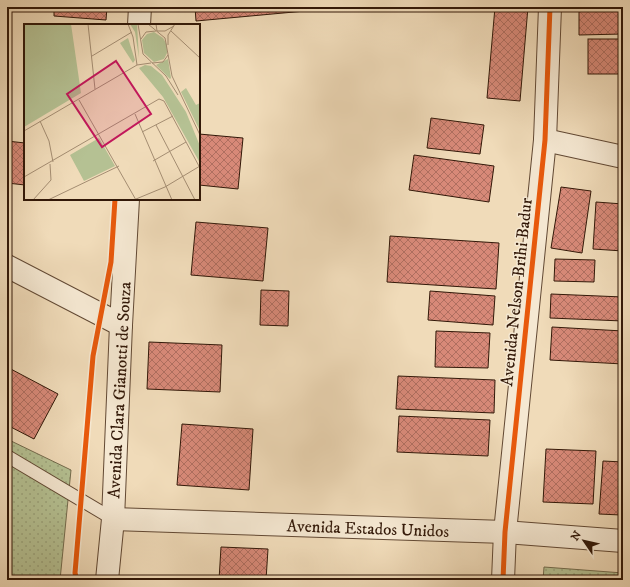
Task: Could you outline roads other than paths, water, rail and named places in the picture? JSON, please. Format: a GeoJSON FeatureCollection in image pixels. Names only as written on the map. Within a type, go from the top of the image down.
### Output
{"type":"FeatureCollection","features":[{"type":"Feature","properties":{"kind":"street"},"geometry":{"type":"LineString","coordinates":[[139,24],[140,7]]}},
{"type":"Feature","properties":{"kind":"street","name":"Avenida Nelson Brihi Badur"},"geometry":{"type":"LineString","coordinates":[[503,580],[505,532],[545,140],[550,7]]}},
{"type":"Feature","properties":{"kind":"street"},"geometry":{"type":"LineString","coordinates":[[545,140],[623,157]]}},
{"type":"Feature","properties":{"kind":"street","name":"Avenida Clara Gianotti de Souza"},"geometry":{"type":"LineString","coordinates":[[107,580],[113,519],[128,200]]}},
{"type":"Feature","properties":{"kind":"street"},"geometry":{"type":"LineString","coordinates":[[7,266],[121,325]]}},
{"type":"Feature","properties":{"kind":"street","name":"Avenida Estados Unidos"},"geometry":{"type":"LineString","coordinates":[[113,519],[505,532],[623,541]]}},
{"type":"Feature","properties":{"kind":"lane"},"geometry":{"type":"LineString","coordinates":[[7,456],[113,519]]}}]}
